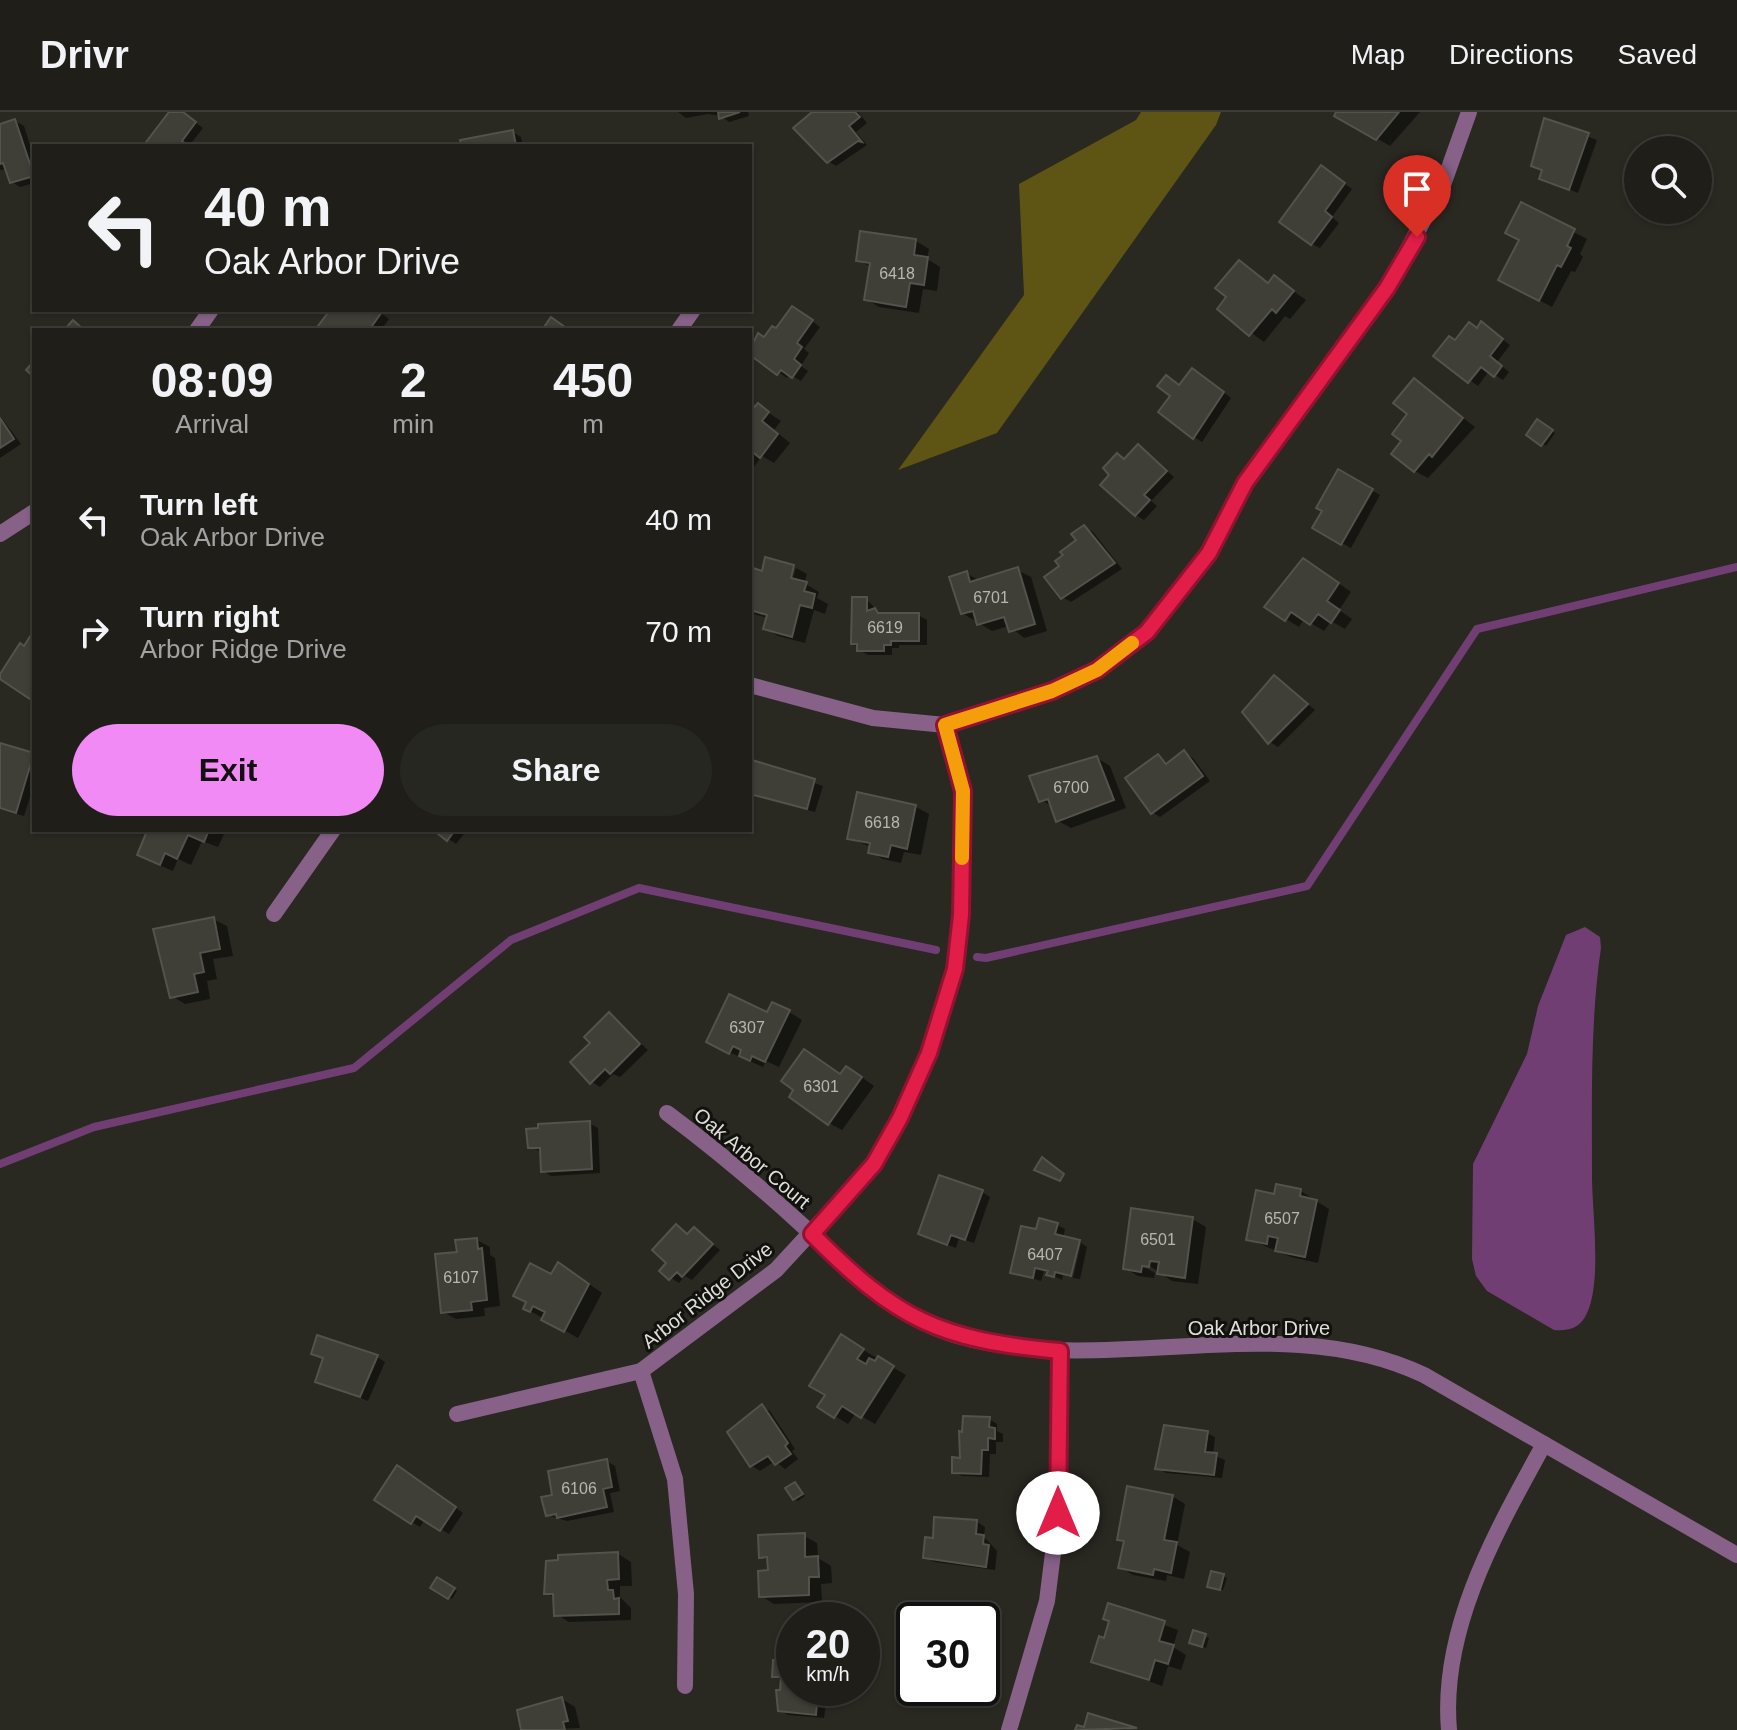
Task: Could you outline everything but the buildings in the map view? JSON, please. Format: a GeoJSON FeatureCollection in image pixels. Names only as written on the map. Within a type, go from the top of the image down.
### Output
{"type":"FeatureCollection","features":[{"type":"Feature","properties":{"kind":"street"},"geometry":{"type":"LineString","coordinates":[[752,686],[873,718],[945,725],[1052,691],[1086,676],[1147,632],[1209,553],[1245,483],[1387,288],[1444,182],[1469,112]]}},
{"type":"Feature","properties":{"kind":"street"},"geometry":{"type":"LineString","coordinates":[[0,534],[32,513]]}},
{"type":"Feature","properties":{"kind":"street","name":"Arbor Ridge Drive"},"geometry":{"type":"LineString","coordinates":[[457,1414],[641,1371],[776,1270],[874,1164],[900,1118],[929,1053],[955,969],[961,915],[963,791],[945,725]]}},
{"type":"Feature","properties":{"kind":"street"},"geometry":{"type":"LineString","coordinates":[[274,914],[332,832]]}},
{"type":"Feature","properties":{"kind":"street","name":"Oak Arbor Court"},"geometry":{"type":"LineString","coordinates":[[667,1113],[727,1157],[812,1234]]}},
{"type":"Feature","properties":{"kind":"street","name":"Oak Arbor Drive"},"geometry":{"type":"LineString","coordinates":[[812,1234],[861,1284],[911,1317],[956,1335],[1003,1346],[1060,1351],[1340,1347],[1398,1363],[1737,1555]]}},
{"type":"Feature","properties":{"kind":"street"},"geometry":{"type":"LineString","coordinates":[[1009,1730],[1047,1601],[1055,1542],[1060,1351]]}},
{"type":"Feature","properties":{"kind":"street"},"geometry":{"type":"LineString","coordinates":[[641,1371],[675,1479],[686,1594],[685,1686]]}},
{"type":"Feature","properties":{"kind":"street"},"geometry":{"type":"LineString","coordinates":[[1449,1730],[1449,1683],[1468,1605],[1504,1517],[1544,1444]]}},
{"type":"Feature","properties":{"kind":"shaded area"},"geometry":{"type":"Polygon","coordinates":[[[1141,112],[1221,112],[1216,125],[997,433],[898,470],[1024,295],[1019,184],[1136,120],[1141,112]]]}},
{"type":"Feature","properties":{"kind":"shaded area"},"geometry":{"type":"Polygon","coordinates":[[[1585,927],[1600,937],[1601,948],[1592,1062],[1594,1287],[1582,1321],[1572,1328],[1554,1330],[1487,1291],[1476,1276],[1472,1259],[1473,1164],[1527,1054],[1538,1006],[1566,935],[1585,927]]]}},
{"type":"Feature","properties":{"kind":"waterway"},"geometry":{"type":"LineString","coordinates":[[977,957],[986,958],[1307,886],[1477,629],[1737,567]]}},
{"type":"Feature","properties":{"kind":"waterway"},"geometry":{"type":"LineString","coordinates":[[0,1164],[94,1127],[354,1068],[511,940],[639,888],[936,950]]}},
{"type":"Feature","properties":{"kind":"slow traffic"},"geometry":{"type":"LineString","coordinates":[[962,858],[963,791],[945,725],[1052,691],[1097,670],[1132,643]]}},
{"type":"Feature","properties":{"kind":"route"},"geometry":{"type":"LineString","coordinates":[[1058,1513],[1060,1351],[1003,1346],[956,1335],[911,1317],[861,1284],[812,1234],[874,1164],[900,1118],[929,1053],[955,969],[961,915],[963,791],[945,725],[1052,691],[1097,670],[1147,632],[1209,553],[1245,483],[1387,288],[1417,237]]}}]}
